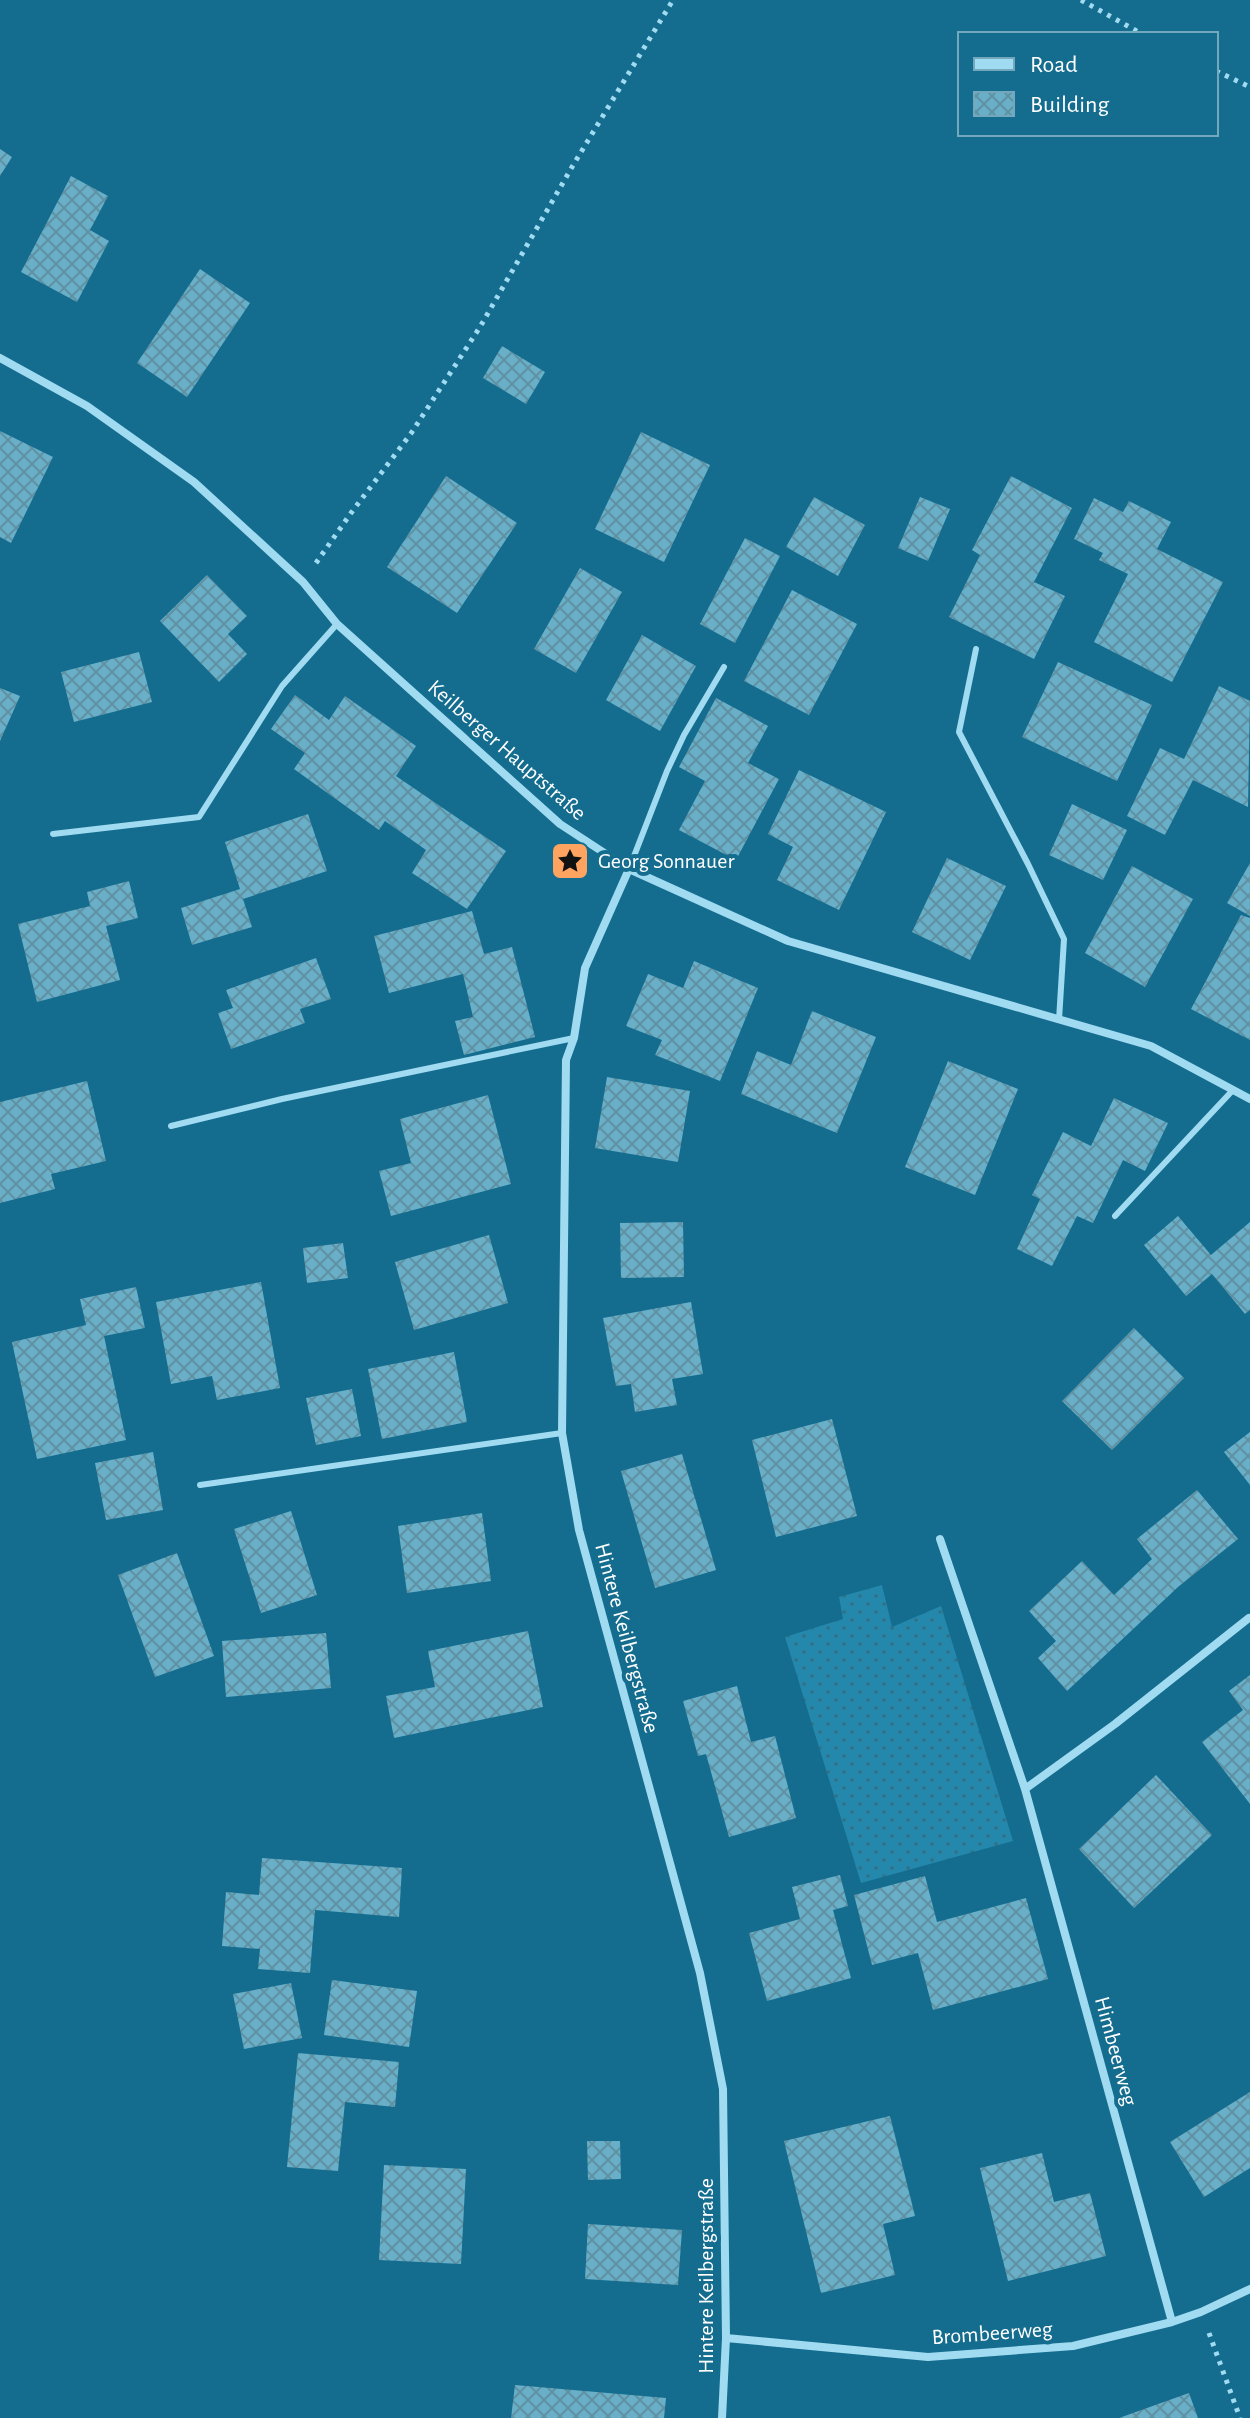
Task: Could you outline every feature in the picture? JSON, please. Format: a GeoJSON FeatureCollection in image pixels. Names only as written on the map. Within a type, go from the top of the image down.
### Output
{"type":"FeatureCollection","features":[{"type":"Feature","properties":{"kind":"street","name":"Keilberger Hauptstraße"},"geometry":{"type":"LineString","coordinates":[[0,358],[87,406],[194,482],[303,582],[337,624],[560,824],[629,869],[788,941],[1151,1046],[1250,1099]]}},
{"type":"Feature","properties":{"kind":"street","name":"Hintere Keilbergstraße"},"geometry":{"type":"LineString","coordinates":[[629,869],[585,968],[574,1038],[566,1060],[562,1433],[579,1530],[700,1973],[723,2089],[726,2338],[722,2418]]}},
{"type":"Feature","properties":{"kind":"street","name":"Himbeerweg"},"geometry":{"type":"LineString","coordinates":[[940,1539],[1025,1789],[1172,2322]]}},
{"type":"Feature","properties":{"kind":"street"},"geometry":{"type":"LineString","coordinates":[[1025,1789],[1115,1724],[1249,1618]]}},
{"type":"Feature","properties":{"kind":"street","name":"Brombeerweg"},"geometry":{"type":"LineString","coordinates":[[726,2338],[928,2357],[1073,2346],[1172,2322],[1250,2289]]}},
{"type":"Feature","properties":{"kind":"lane"},"geometry":{"type":"LineString","coordinates":[[53,834],[199,817],[282,686],[337,624]]}},
{"type":"Feature","properties":{"kind":"lane"},"geometry":{"type":"LineString","coordinates":[[976,649],[959,732],[1064,939],[1059,1020]]}},
{"type":"Feature","properties":{"kind":"lane"},"geometry":{"type":"LineString","coordinates":[[629,869],[667,771],[724,667]]}},
{"type":"Feature","properties":{"kind":"lane"},"geometry":{"type":"LineString","coordinates":[[171,1126],[282,1099],[574,1038]]}},
{"type":"Feature","properties":{"kind":"lane"},"geometry":{"type":"LineString","coordinates":[[1115,1216],[1233,1090]]}},
{"type":"Feature","properties":{"kind":"lane"},"geometry":{"type":"LineString","coordinates":[[200,1485],[562,1433]]}},
{"type":"Feature","properties":{"kind":"path"},"geometry":{"type":"LineString","coordinates":[[303,582],[412,432],[480,327],[673,0]]}},
{"type":"Feature","properties":{"kind":"path"},"geometry":{"type":"LineString","coordinates":[[1081,0],[1138,32]]}},
{"type":"Feature","properties":{"kind":"path"},"geometry":{"type":"LineString","coordinates":[[1218,72],[1250,87]]}},
{"type":"Feature","properties":{"kind":"path"},"geometry":{"type":"LineString","coordinates":[[1201,2312],[1240,2418]]}},
{"type":"Feature","properties":{"kind":"shaded area"},"geometry":{"type":"Polygon","coordinates":[[[882,1585],[892,1627],[941,1606],[1013,1841],[861,1883],[785,1637],[843,1619],[839,1597],[882,1585]]]}},
{"type":"Feature","properties":{"kind":"building"},"geometry":{"type":"Polygon","coordinates":[[[0,149],[12,157],[0,176],[0,149]]]}},
{"type":"Feature","properties":{"kind":"building"},"geometry":{"type":"Polygon","coordinates":[[[71,176],[108,196],[90,230],[109,241],[77,302],[21,272],[71,176]]]}},
{"type":"Feature","properties":{"kind":"building"},"geometry":{"type":"Polygon","coordinates":[[[200,269],[250,303],[187,397],[137,363],[200,269]]]}},
{"type":"Feature","properties":{"kind":"building"},"geometry":{"type":"Polygon","coordinates":[[[502,346],[545,372],[526,404],[483,378],[502,346]]]}},
{"type":"Feature","properties":{"kind":"building"},"geometry":{"type":"Polygon","coordinates":[[[0,431],[53,457],[11,543],[0,537],[0,431]]]}},
{"type":"Feature","properties":{"kind":"building"},"geometry":{"type":"Polygon","coordinates":[[[641,432],[710,465],[664,562],[595,529],[641,432]]]}},
{"type":"Feature","properties":{"kind":"building"},"geometry":{"type":"Polygon","coordinates":[[[446,476],[517,523],[457,613],[387,567],[446,476]]]}},
{"type":"Feature","properties":{"kind":"building"},"geometry":{"type":"Polygon","coordinates":[[[1011,476],[1072,508],[1034,582],[1065,596],[1034,659],[949,617],[980,555],[972,550],[1011,476]]]}},
{"type":"Feature","properties":{"kind":"building"},"geometry":{"type":"Polygon","coordinates":[[[814,497],[865,525],[838,576],[786,547],[814,497]]]}},
{"type":"Feature","properties":{"kind":"building"},"geometry":{"type":"Polygon","coordinates":[[[920,497],[950,509],[928,561],[898,548],[920,497]]]}},
{"type":"Feature","properties":{"kind":"building"},"geometry":{"type":"Polygon","coordinates":[[[1094,498],[1123,512],[1129,501],[1171,522],[1157,549],[1223,582],[1172,682],[1094,642],[1128,574],[1099,560],[1103,553],[1074,539],[1094,498]]]}},
{"type":"Feature","properties":{"kind":"building"},"geometry":{"type":"Polygon","coordinates":[[[745,538],[780,556],[735,643],[700,624],[745,538]]]}},
{"type":"Feature","properties":{"kind":"building"},"geometry":{"type":"Polygon","coordinates":[[[580,568],[622,592],[576,673],[534,649],[580,568]]]}},
{"type":"Feature","properties":{"kind":"building"},"geometry":{"type":"Polygon","coordinates":[[[207,575],[247,616],[228,634],[247,654],[219,682],[160,621],[207,575]]]}},
{"type":"Feature","properties":{"kind":"building"},"geometry":{"type":"Polygon","coordinates":[[[792,590],[857,624],[809,715],[744,681],[792,590]]]}},
{"type":"Feature","properties":{"kind":"building"},"geometry":{"type":"Polygon","coordinates":[[[642,635],[696,666],[660,731],[606,700],[642,635]]]}},
{"type":"Feature","properties":{"kind":"building"},"geometry":{"type":"Polygon","coordinates":[[[139,652],[152,702],[74,722],[61,672],[139,652]]]}},
{"type":"Feature","properties":{"kind":"building"},"geometry":{"type":"Polygon","coordinates":[[[1058,662],[1152,705],[1117,781],[1022,737],[1058,662]]]}},
{"type":"Feature","properties":{"kind":"building"},"geometry":{"type":"Polygon","coordinates":[[[1219,686],[1250,701],[1248,807],[1193,780],[1165,835],[1127,816],[1160,748],[1184,759],[1219,686]]]}},
{"type":"Feature","properties":{"kind":"building"},"geometry":{"type":"Polygon","coordinates":[[[0,688],[20,696],[0,741],[0,688]]]}},
{"type":"Feature","properties":{"kind":"building"},"geometry":{"type":"Polygon","coordinates":[[[295,695],[329,720],[345,696],[416,746],[396,776],[506,851],[467,909],[412,873],[426,850],[385,821],[379,830],[294,769],[305,753],[271,729],[295,695]]]}},
{"type":"Feature","properties":{"kind":"building"},"geometry":{"type":"Polygon","coordinates":[[[716,698],[768,726],[748,763],[779,779],[736,860],[679,830],[705,781],[679,767],[716,698]]]}},
{"type":"Feature","properties":{"kind":"building"},"geometry":{"type":"Polygon","coordinates":[[[799,770],[886,812],[839,910],[777,880],[793,847],[768,834],[799,770]]]}},
{"type":"Feature","properties":{"kind":"building"},"geometry":{"type":"Polygon","coordinates":[[[1072,804],[1127,830],[1103,880],[1049,855],[1072,804]]]}},
{"type":"Feature","properties":{"kind":"building"},"geometry":{"type":"Polygon","coordinates":[[[308,814],[327,871],[243,899],[252,927],[192,945],[181,908],[240,889],[225,842],[308,814]]]}},
{"type":"Feature","properties":{"kind":"building"},"geometry":{"type":"Polygon","coordinates":[[[947,858],[1006,886],[970,960],[912,932],[947,858]]]}},
{"type":"Feature","properties":{"kind":"building"},"geometry":{"type":"Polygon","coordinates":[[[1250,863],[1250,916],[1227,903],[1250,863]]]}},
{"type":"Feature","properties":{"kind":"building"},"geometry":{"type":"Polygon","coordinates":[[[1132,866],[1193,899],[1145,987],[1085,953],[1132,866]]]}},
{"type":"Feature","properties":{"kind":"building"},"geometry":{"type":"Polygon","coordinates":[[[129,881],[138,918],[106,926],[120,980],[37,1002],[18,924],[90,906],[87,892],[129,881]]]}},
{"type":"Feature","properties":{"kind":"building"},"geometry":{"type":"Polygon","coordinates":[[[472,911],[484,954],[512,947],[535,1037],[464,1055],[455,1021],[473,1017],[463,974],[389,993],[374,936],[472,911]]]}},
{"type":"Feature","properties":{"kind":"building"},"geometry":{"type":"Polygon","coordinates":[[[1241,915],[1250,918],[1250,1040],[1191,1009],[1241,915]]]}},
{"type":"Feature","properties":{"kind":"building"},"geometry":{"type":"Polygon","coordinates":[[[316,958],[331,999],[300,1009],[305,1023],[231,1049],[218,1013],[233,1008],[226,990],[316,958]]]}},
{"type":"Feature","properties":{"kind":"building"},"geometry":{"type":"Polygon","coordinates":[[[694,961],[758,988],[720,1081],[655,1055],[662,1040],[626,1026],[648,974],[683,988],[694,961]]]}},
{"type":"Feature","properties":{"kind":"building"},"geometry":{"type":"Polygon","coordinates":[[[812,1011],[876,1037],[837,1133],[741,1094],[757,1051],[791,1065],[812,1011]]]}},
{"type":"Feature","properties":{"kind":"building"},"geometry":{"type":"Polygon","coordinates":[[[948,1061],[1018,1089],[975,1195],[905,1167],[948,1061]]]}},
{"type":"Feature","properties":{"kind":"building"},"geometry":{"type":"Polygon","coordinates":[[[607,1077],[690,1091],[678,1162],[595,1148],[607,1077]]]}},
{"type":"Feature","properties":{"kind":"building"},"geometry":{"type":"Polygon","coordinates":[[[87,1081],[106,1161],[51,1174],[55,1189],[0,1203],[0,1102],[87,1081]]]}},
{"type":"Feature","properties":{"kind":"building"},"geometry":{"type":"Polygon","coordinates":[[[488,1095],[511,1184],[391,1216],[379,1171],[411,1163],[400,1119],[488,1095]]]}},
{"type":"Feature","properties":{"kind":"building"},"geometry":{"type":"Polygon","coordinates":[[[1114,1098],[1168,1123],[1145,1171],[1123,1160],[1093,1223],[1077,1216],[1052,1266],[1017,1249],[1040,1199],[1032,1195],[1063,1132],[1091,1146],[1114,1098]]]}},
{"type":"Feature","properties":{"kind":"building"},"geometry":{"type":"Polygon","coordinates":[[[1178,1216],[1211,1255],[1250,1222],[1250,1310],[1245,1314],[1212,1274],[1186,1296],[1144,1245],[1178,1216]]]}},
{"type":"Feature","properties":{"kind":"building"},"geometry":{"type":"Polygon","coordinates":[[[683,1222],[684,1277],[621,1278],[620,1223],[683,1222]]]}},
{"type":"Feature","properties":{"kind":"building"},"geometry":{"type":"Polygon","coordinates":[[[489,1235],[508,1303],[414,1330],[395,1262],[489,1235]]]}},
{"type":"Feature","properties":{"kind":"building"},"geometry":{"type":"Polygon","coordinates":[[[343,1243],[348,1278],[307,1283],[303,1248],[343,1243]]]}},
{"type":"Feature","properties":{"kind":"building"},"geometry":{"type":"Polygon","coordinates":[[[261,1282],[280,1388],[217,1400],[212,1376],[171,1384],[156,1302],[261,1282]]]}},
{"type":"Feature","properties":{"kind":"building"},"geometry":{"type":"Polygon","coordinates":[[[136,1287],[145,1328],[104,1336],[126,1440],[37,1459],[12,1342],[86,1325],[80,1299],[136,1287]]]}},
{"type":"Feature","properties":{"kind":"building"},"geometry":{"type":"Polygon","coordinates":[[[691,1302],[703,1374],[672,1379],[677,1405],[635,1412],[631,1384],[616,1386],[603,1318],[691,1302]]]}},
{"type":"Feature","properties":{"kind":"building"},"geometry":{"type":"Polygon","coordinates":[[[1134,1328],[1184,1378],[1112,1450],[1062,1401],[1134,1328]]]}},
{"type":"Feature","properties":{"kind":"building"},"geometry":{"type":"Polygon","coordinates":[[[454,1352],[467,1422],[382,1439],[368,1369],[454,1352]]]}},
{"type":"Feature","properties":{"kind":"building"},"geometry":{"type":"Polygon","coordinates":[[[352,1389],[361,1436],[316,1445],[306,1398],[352,1389]]]}},
{"type":"Feature","properties":{"kind":"building"},"geometry":{"type":"Polygon","coordinates":[[[832,1419],[857,1516],[776,1537],[752,1440],[832,1419]]]}},
{"type":"Feature","properties":{"kind":"building"},"geometry":{"type":"Polygon","coordinates":[[[1250,1432],[1250,1485],[1224,1452],[1250,1432]]]}},
{"type":"Feature","properties":{"kind":"building"},"geometry":{"type":"Polygon","coordinates":[[[153,1452],[163,1510],[106,1520],[95,1463],[153,1452]]]}},
{"type":"Feature","properties":{"kind":"building"},"geometry":{"type":"Polygon","coordinates":[[[682,1454],[716,1570],[655,1588],[621,1471],[682,1454]]]}},
{"type":"Feature","properties":{"kind":"building"},"geometry":{"type":"Polygon","coordinates":[[[1197,1490],[1238,1539],[1178,1587],[1067,1691],[1038,1658],[1056,1641],[1029,1611],[1082,1561],[1114,1595],[1152,1559],[1137,1539],[1197,1490]]]}},
{"type":"Feature","properties":{"kind":"building"},"geometry":{"type":"Polygon","coordinates":[[[291,1511],[317,1595],[261,1613],[234,1529],[291,1511]]]}},
{"type":"Feature","properties":{"kind":"building"},"geometry":{"type":"Polygon","coordinates":[[[482,1513],[491,1581],[407,1593],[398,1526],[482,1513]]]}},
{"type":"Feature","properties":{"kind":"building"},"geometry":{"type":"Polygon","coordinates":[[[177,1553],[214,1656],[155,1677],[118,1575],[177,1553]]]}},
{"type":"Feature","properties":{"kind":"building"},"geometry":{"type":"Polygon","coordinates":[[[528,1631],[543,1707],[394,1738],[386,1696],[435,1687],[428,1651],[528,1631]]]}},
{"type":"Feature","properties":{"kind":"building"},"geometry":{"type":"Polygon","coordinates":[[[326,1633],[331,1688],[226,1697],[222,1641],[326,1633]]]}},
{"type":"Feature","properties":{"kind":"building"},"geometry":{"type":"Polygon","coordinates":[[[1250,1675],[1250,1804],[1202,1742],[1243,1710],[1229,1691],[1250,1675]]]}},
{"type":"Feature","properties":{"kind":"building"},"geometry":{"type":"Polygon","coordinates":[[[737,1686],[751,1742],[775,1736],[796,1818],[729,1837],[706,1754],[698,1756],[683,1701],[737,1686]]]}},
{"type":"Feature","properties":{"kind":"building"},"geometry":{"type":"Polygon","coordinates":[[[1156,1775],[1212,1835],[1134,1908],[1079,1849],[1156,1775]]]}},
{"type":"Feature","properties":{"kind":"building"},"geometry":{"type":"Polygon","coordinates":[[[262,1858],[402,1868],[399,1917],[315,1910],[310,1973],[258,1969],[260,1949],[222,1946],[226,1892],[259,1895],[262,1858]]]}},
{"type":"Feature","properties":{"kind":"building"},"geometry":{"type":"Polygon","coordinates":[[[840,1875],[848,1906],[833,1910],[851,1978],[767,2001],[749,1933],[800,1919],[792,1887],[840,1875]]]}},
{"type":"Feature","properties":{"kind":"building"},"geometry":{"type":"Polygon","coordinates":[[[925,1876],[937,1922],[1026,1898],[1048,1979],[933,2010],[918,1953],[872,1965],[854,1895],[925,1876]]]}},
{"type":"Feature","properties":{"kind":"building"},"geometry":{"type":"Polygon","coordinates":[[[332,1980],[417,1991],[409,2047],[324,2035],[332,1980]]]}},
{"type":"Feature","properties":{"kind":"building"},"geometry":{"type":"Polygon","coordinates":[[[291,1983],[302,2038],[244,2049],[233,1994],[291,1983]]]}},
{"type":"Feature","properties":{"kind":"building"},"geometry":{"type":"Polygon","coordinates":[[[298,2053],[399,2062],[395,2107],[345,2102],[338,2171],[287,2167],[298,2053]]]}},
{"type":"Feature","properties":{"kind":"building"},"geometry":{"type":"Polygon","coordinates":[[[1250,2092],[1250,2168],[1204,2197],[1170,2142],[1250,2092]]]}},
{"type":"Feature","properties":{"kind":"building"},"geometry":{"type":"Polygon","coordinates":[[[890,2116],[915,2216],[883,2224],[895,2275],[821,2293],[784,2141],[890,2116]]]}},
{"type":"Feature","properties":{"kind":"building"},"geometry":{"type":"Polygon","coordinates":[[[587,2141],[620,2141],[621,2179],[588,2180],[587,2141]]]}},
{"type":"Feature","properties":{"kind":"building"},"geometry":{"type":"Polygon","coordinates":[[[1042,2153],[1054,2202],[1090,2193],[1106,2256],[1008,2281],[980,2168],[1042,2153]]]}},
{"type":"Feature","properties":{"kind":"building"},"geometry":{"type":"Polygon","coordinates":[[[384,2165],[466,2169],[461,2264],[379,2260],[384,2165]]]}},
{"type":"Feature","properties":{"kind":"building"},"geometry":{"type":"Polygon","coordinates":[[[588,2224],[682,2230],[678,2285],[585,2279],[588,2224]]]}},
{"type":"Feature","properties":{"kind":"building"},"geometry":{"type":"Polygon","coordinates":[[[515,2385],[666,2398],[664,2418],[511,2418],[515,2385]]]}},
{"type":"Feature","properties":{"kind":"building"},"geometry":{"type":"Polygon","coordinates":[[[1189,2393],[1198,2418],[1119,2418],[1189,2393]]]}},
{"type":"Feature","properties":{"kind":"place","name":"Georg Sonnauer"},"geometry":{"type":"Point","coordinates":[570,861]}}]}
